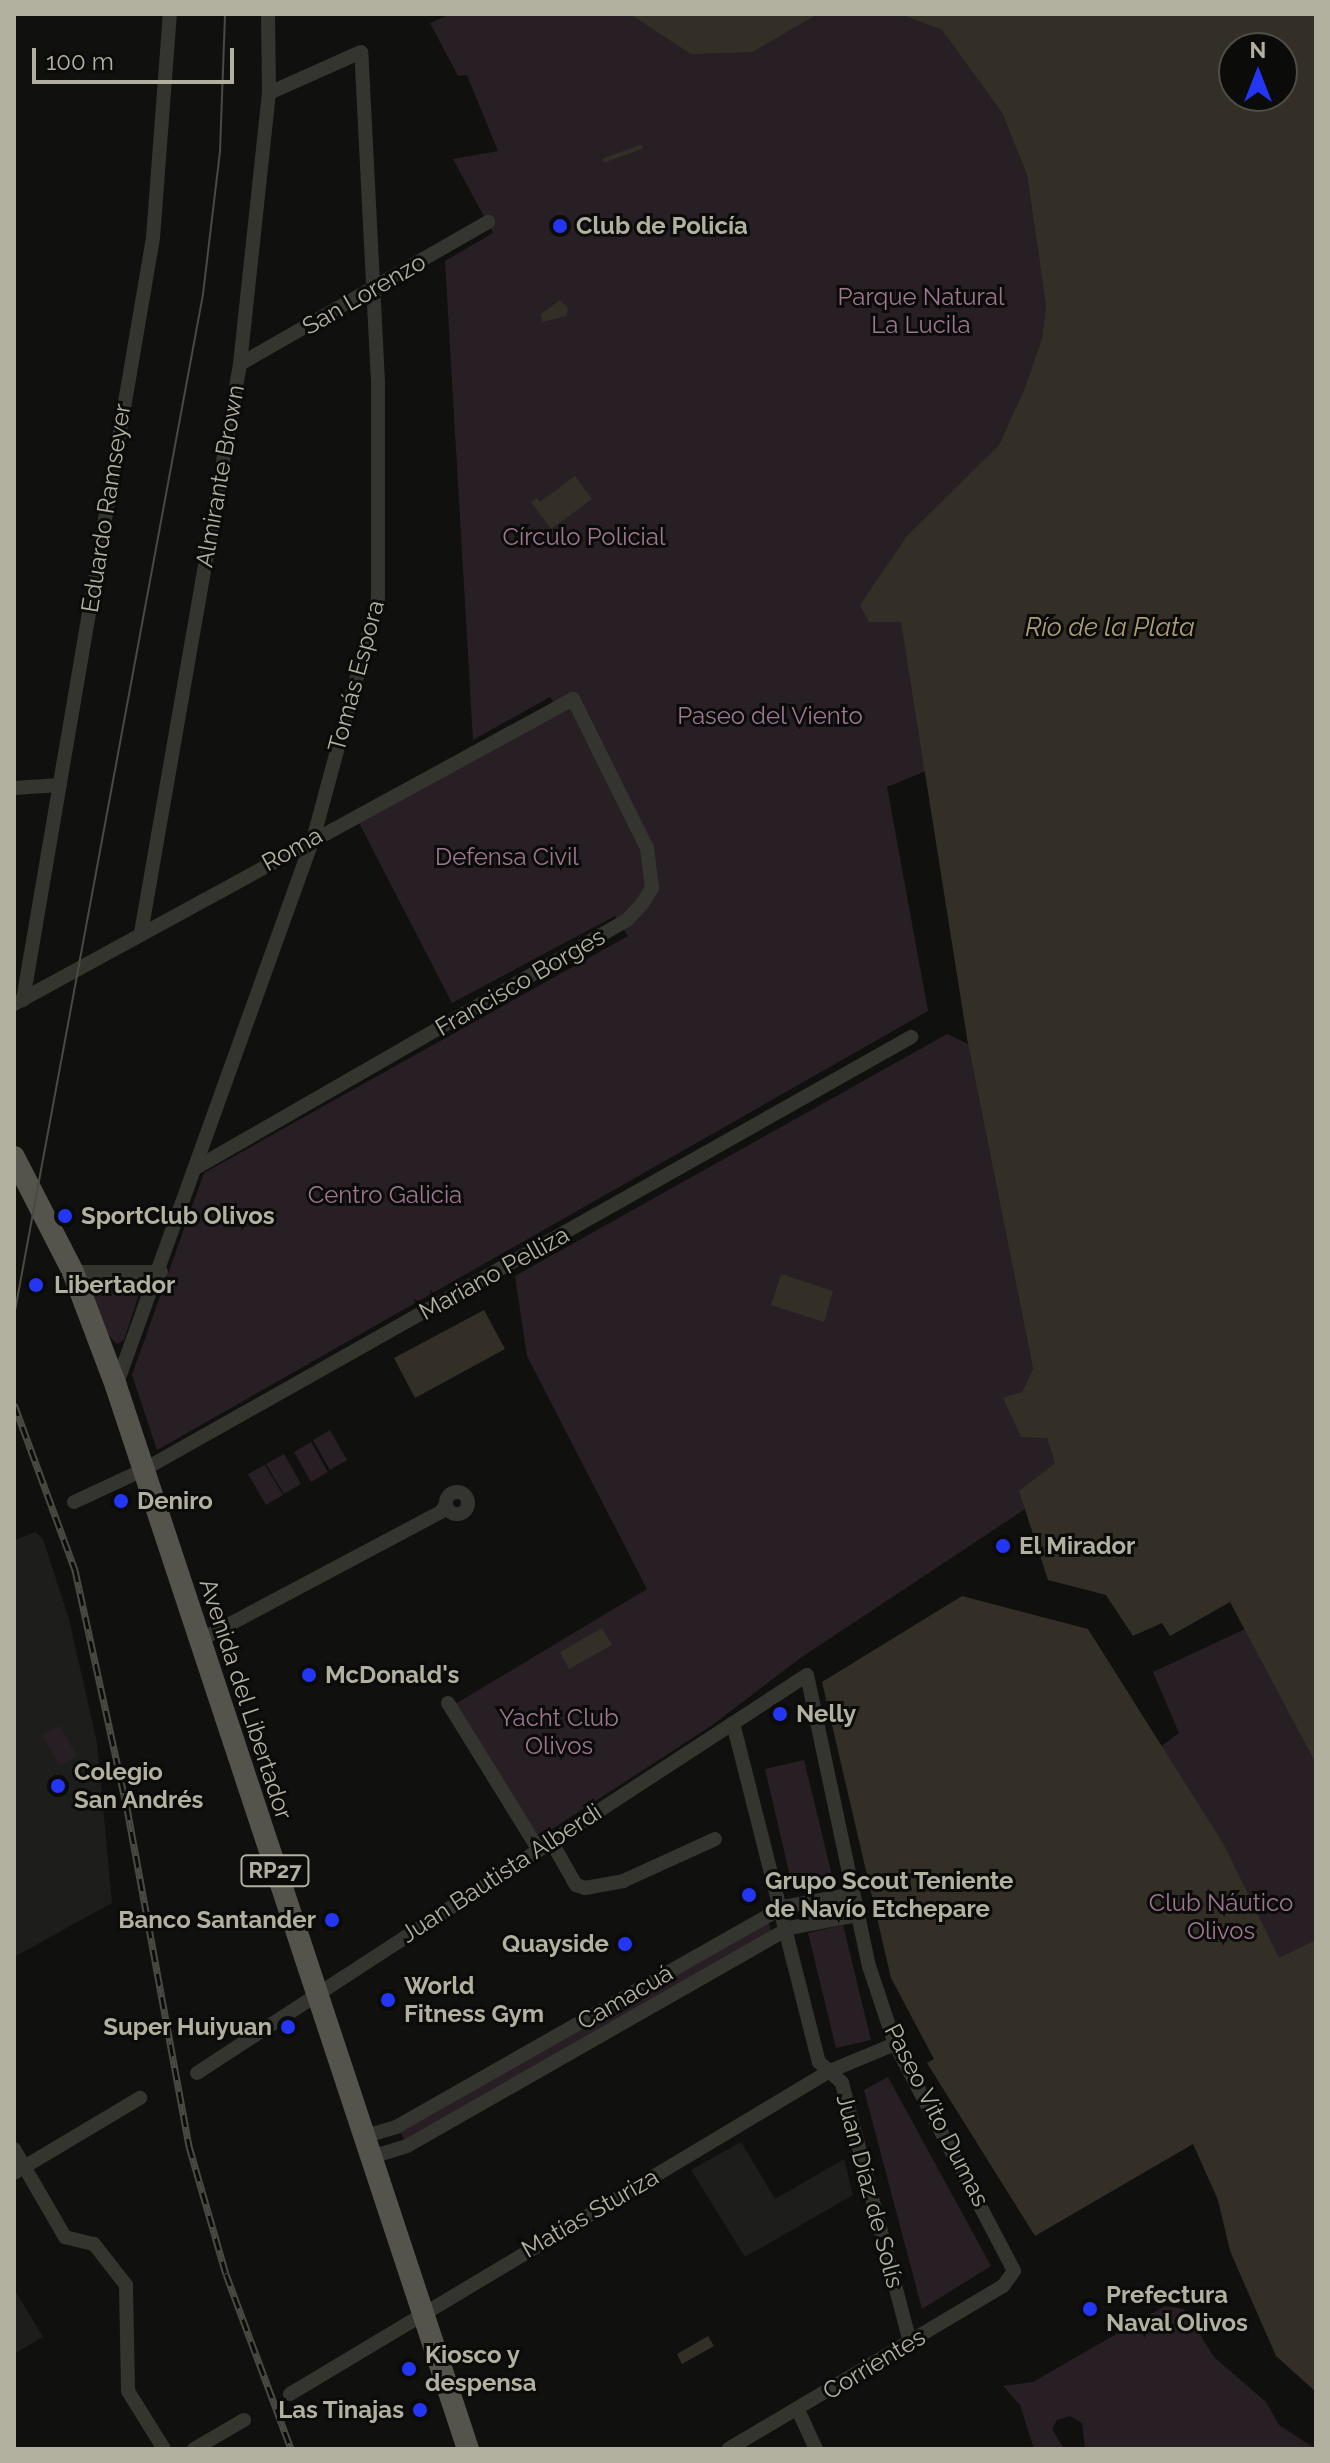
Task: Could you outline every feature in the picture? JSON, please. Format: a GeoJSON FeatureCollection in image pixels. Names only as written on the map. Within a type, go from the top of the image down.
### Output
{"type":"FeatureCollection","features":[{"type":"Feature","properties":{"kind":"main road","name":"Avenida del Libertador"},"geometry":{"type":"LineString","coordinates":[[14,1157],[73,1272],[116,1386],[314,1994],[468,2449]]}},
{"type":"Feature","properties":{"kind":"street","name":"Eduardo Ramseyer"},"geometry":{"type":"LineString","coordinates":[[18,1002],[60,785],[153,238],[170,14]]}},
{"type":"Feature","properties":{"kind":"street","name":"Almirante Brown"},"geometry":{"type":"LineString","coordinates":[[141,933],[240,364],[269,93],[268,14]]}},
{"type":"Feature","properties":{"kind":"street","name":"Tomás Espora"},"geometry":{"type":"LineString","coordinates":[[116,1386],[161,1272],[314,836],[378,599],[373,290],[361,52],[269,93]]}},
{"type":"Feature","properties":{"kind":"street","name":"San Lorenzo"},"geometry":{"type":"LineString","coordinates":[[240,364],[488,222]]}},
{"type":"Feature","properties":{"kind":"street","name":"Roma"},"geometry":{"type":"LineString","coordinates":[[18,1002],[314,836],[573,699]]}},
{"type":"Feature","properties":{"kind":"street","name":"Francisco Borges"},"geometry":{"type":"LineString","coordinates":[[197,1167],[627,920],[642,904],[652,888],[647,848],[573,699]]}},
{"type":"Feature","properties":{"kind":"street"},"geometry":{"type":"LineString","coordinates":[[14,788],[60,785]]}},
{"type":"Feature","properties":{"kind":"street","name":"Mariano Pelliza"},"geometry":{"type":"LineString","coordinates":[[74,1502],[143,1470],[911,1037]]}},
{"type":"Feature","properties":{"kind":"street"},"geometry":{"type":"LineString","coordinates":[[73,1272],[161,1272]]}},
{"type":"Feature","properties":{"kind":"street"},"geometry":{"type":"LineString","coordinates":[[200,1640],[446,1510]]}},
{"type":"Feature","properties":{"kind":"street","name":"Juan Bautista Alberdi"},"geometry":{"type":"LineString","coordinates":[[197,2073],[807,1675]]}},
{"type":"Feature","properties":{"kind":"street","name":"Paseo Vito Dumas"},"geometry":{"type":"LineString","coordinates":[[807,1675],[857,1915],[895,2044],[1014,2271]]}},
{"type":"Feature","properties":{"kind":"street"},"geometry":{"type":"LineString","coordinates":[[448,1703],[538,1849]]}},
{"type":"Feature","properties":{"kind":"street","name":"Juan Díaz de Solís"},"geometry":{"type":"LineString","coordinates":[[733,1723],[789,1928],[819,2062],[842,2083],[910,2343]]}},
{"type":"Feature","properties":{"kind":"street"},"geometry":{"type":"LineString","coordinates":[[551,1841],[576,1885],[585,1888],[623,1881],[715,1839]]}},
{"type":"Feature","properties":{"kind":"street","name":"Camacuá"},"geometry":{"type":"LineString","coordinates":[[365,2148],[396,2127],[783,1907],[852,1894]]}},
{"type":"Feature","properties":{"kind":"street","name":"Camacuá"},"geometry":{"type":"LineString","coordinates":[[365,2148],[407,2146],[789,1928],[857,1915]]}},
{"type":"Feature","properties":{"kind":"street"},"geometry":{"type":"LineString","coordinates":[[663,1976],[673,1994]]}},
{"type":"Feature","properties":{"kind":"street","name":"Matías Sturiza"},"geometry":{"type":"LineString","coordinates":[[290,2394],[422,2312],[830,2071],[895,2044]]}},
{"type":"Feature","properties":{"kind":"street"},"geometry":{"type":"LineString","coordinates":[[478,2080],[488,2100]]}},
{"type":"Feature","properties":{"kind":"street"},"geometry":{"type":"LineString","coordinates":[[18,2170],[140,2098]]}},
{"type":"Feature","properties":{"kind":"street"},"geometry":{"type":"LineString","coordinates":[[14,2149],[18,2170],[65,2237],[94,2244],[126,2285],[128,2391],[164,2449]]}},
{"type":"Feature","properties":{"kind":"street","name":"Corrientes"},"geometry":{"type":"LineString","coordinates":[[729,2449],[1003,2286],[1014,2271]]}},
{"type":"Feature","properties":{"kind":"street"},"geometry":{"type":"LineString","coordinates":[[798,2410],[816,2449]]}},
{"type":"Feature","properties":{"kind":"street"},"geometry":{"type":"LineString","coordinates":[[194,2449],[244,2420]]}},
{"type":"Feature","properties":{"kind":"shaded area","name":"Colegio San Andrés"},"geometry":{"type":"Polygon","coordinates":[[[35,1532],[43,1539],[69,1619],[97,1743],[112,1903],[14,1957],[14,1540],[35,1532]]]}},
{"type":"Feature","properties":{"kind":"shaded area"},"geometry":{"type":"Polygon","coordinates":[[[741,2142],[775,2199],[844,2159],[853,2195],[745,2257],[691,2170],[741,2142]]]}},
{"type":"Feature","properties":{"kind":"shaded area"},"geometry":{"type":"Polygon","coordinates":[[[14,2289],[43,2337],[14,2354],[14,2289]]]}},
{"type":"Feature","properties":{"kind":"green space"},"geometry":{"type":"Polygon","coordinates":[[[451,14],[630,14],[753,52],[818,14],[900,14],[942,30],[1002,113],[1027,175],[1046,306],[1042,338],[1025,389],[999,445],[954,491],[901,621],[926,771],[887,787],[928,1011],[157,1450],[132,1375],[204,1173],[628,936],[615,916],[452,1003],[357,819],[556,706],[550,697],[473,740],[445,261],[493,233],[453,159],[498,151],[467,75],[458,76],[430,23],[451,14]]]}},
{"type":"Feature","properties":{"kind":"green space","name":"Yacht Club Olivos"},"geometry":{"type":"Polygon","coordinates":[[[947,1034],[968,1044],[1033,1369],[1022,1392],[1004,1399],[1047,1438],[1055,1463],[1019,1491],[1025,1509],[799,1659],[711,1726],[529,1844],[447,1709],[647,1589],[527,1356],[515,1276],[947,1034]]]}},
{"type":"Feature","properties":{"kind":"green space"},"geometry":{"type":"Polygon","coordinates":[[[139,1279],[142,1285],[124,1340],[117,1344],[108,1335],[91,1289],[139,1279]]]}},
{"type":"Feature","properties":{"kind":"green space"},"geometry":{"type":"Polygon","coordinates":[[[330,1430],[347,1460],[330,1470],[313,1440],[330,1430]]]}},
{"type":"Feature","properties":{"kind":"green space"},"geometry":{"type":"Polygon","coordinates":[[[311,1442],[328,1472],[311,1482],[294,1452],[311,1442]]]}},
{"type":"Feature","properties":{"kind":"green space"},"geometry":{"type":"Polygon","coordinates":[[[284,1454],[301,1484],[284,1494],[266,1464],[284,1454]]]}},
{"type":"Feature","properties":{"kind":"green space"},"geometry":{"type":"Polygon","coordinates":[[[265,1465],[283,1495],[266,1505],[248,1474],[265,1465]]]}},
{"type":"Feature","properties":{"kind":"green space","name":"Club Náutico Olivos"},"geometry":{"type":"Polygon","coordinates":[[[1245,1629],[1316,1764],[1316,1969],[1131,2066],[1206,1820],[1159,1748],[1179,1733],[1153,1672],[1245,1629]]]}},
{"type":"Feature","properties":{"kind":"green space"},"geometry":{"type":"Polygon","coordinates":[[[60,1726],[77,1756],[60,1766],[42,1735],[60,1726]]]}},
{"type":"Feature","properties":{"kind":"green space"},"geometry":{"type":"Polygon","coordinates":[[[804,1760],[833,1880],[793,1889],[765,1769],[804,1760]]]}},
{"type":"Feature","properties":{"kind":"green space"},"geometry":{"type":"Polygon","coordinates":[[[768,1921],[772,1932],[405,2141],[399,2130],[768,1921]]]}},
{"type":"Feature","properties":{"kind":"green space"},"geometry":{"type":"Polygon","coordinates":[[[843,1925],[871,2040],[836,2048],[808,1933],[843,1925]]]}},
{"type":"Feature","properties":{"kind":"green space"},"geometry":{"type":"Polygon","coordinates":[[[888,2077],[991,2266],[922,2309],[864,2090],[888,2077]]]}},
{"type":"Feature","properties":{"kind":"green space"},"geometry":{"type":"Polygon","coordinates":[[[1165,2306],[1184,2309],[1214,2357],[1266,2402],[1279,2425],[1316,2449],[1085,2449],[1082,2423],[1070,2416],[1057,2420],[1052,2429],[1064,2449],[1034,2449],[1020,2405],[1003,2386],[1033,2382],[1165,2306]]]}},
{"type":"Feature","properties":{"kind":"water"},"geometry":{"type":"Polygon","coordinates":[[[630,14],[818,14],[753,52],[691,54],[630,14]]]}},
{"type":"Feature","properties":{"kind":"water","name":"Río de la Plata"},"geometry":{"type":"Polygon","coordinates":[[[900,14],[1316,14],[1316,1764],[1230,1602],[1170,1636],[1162,1623],[1133,1636],[1106,1595],[1048,1580],[1019,1491],[1055,1463],[1047,1438],[1021,1437],[1003,1398],[1022,1392],[1033,1369],[968,1044],[901,622],[869,622],[860,605],[907,536],[999,445],[1025,388],[1042,338],[1046,306],[1027,175],[1002,113],[942,30],[900,14]]]}},
{"type":"Feature","properties":{"kind":"water"},"geometry":{"type":"Polygon","coordinates":[[[560,300],[568,308],[566,316],[542,322],[541,314],[560,300]]]}},
{"type":"Feature","properties":{"kind":"water"},"geometry":{"type":"Polygon","coordinates":[[[575,476],[592,499],[551,529],[531,502],[537,498],[540,502],[575,476]]]}},
{"type":"Feature","properties":{"kind":"water"},"geometry":{"type":"Polygon","coordinates":[[[781,1274],[833,1291],[824,1322],[771,1305],[781,1274]]]}},
{"type":"Feature","properties":{"kind":"water"},"geometry":{"type":"Polygon","coordinates":[[[484,1310],[505,1349],[415,1398],[394,1358],[484,1310]]]}},
{"type":"Feature","properties":{"kind":"water"},"geometry":{"type":"Polygon","coordinates":[[[962,1596],[1088,1629],[1224,1845],[1279,1958],[1316,1940],[1316,2392],[1276,2356],[1230,2251],[1218,2200],[1193,2144],[1035,2236],[927,2063],[934,2059],[891,1978],[822,1682],[962,1596]]]}},
{"type":"Feature","properties":{"kind":"water"},"geometry":{"type":"Polygon","coordinates":[[[602,1628],[612,1645],[569,1669],[560,1652],[602,1628]]]}},
{"type":"Feature","properties":{"kind":"water"},"geometry":{"type":"Polygon","coordinates":[[[708,2336],[714,2346],[682,2364],[677,2354],[708,2336]]]}},
{"type":"Feature","properties":{"kind":"waterway"},"geometry":{"type":"LineString","coordinates":[[605,160],[641,147]]}},
{"type":"Feature","properties":{"kind":"tram line"},"geometry":{"type":"LineString","coordinates":[[14,1316],[203,294],[220,151],[225,14]]}},
{"type":"Feature","properties":{"kind":"railway"},"geometry":{"type":"LineString","coordinates":[[14,1404],[75,1570],[127,1808],[189,2146],[226,2274],[291,2449]]}},
{"type":"Feature","properties":{"kind":"place","name":"Club de Policía"},"geometry":{"type":"Point","coordinates":[560,226]}},
{"type":"Feature","properties":{"kind":"place","name":"SportClub Olivos"},"geometry":{"type":"Point","coordinates":[65,1216]}},
{"type":"Feature","properties":{"kind":"place","name":"Libertador"},"geometry":{"type":"Point","coordinates":[36,1285]}},
{"type":"Feature","properties":{"kind":"place","name":"Deniro"},"geometry":{"type":"Point","coordinates":[121,1501]}},
{"type":"Feature","properties":{"kind":"place","name":"El Mirador"},"geometry":{"type":"Point","coordinates":[1003,1546]}},
{"type":"Feature","properties":{"kind":"place","name":"McDonald's"},"geometry":{"type":"Point","coordinates":[309,1675]}},
{"type":"Feature","properties":{"kind":"place","name":"Nelly"},"geometry":{"type":"Point","coordinates":[780,1714]}},
{"type":"Feature","properties":{"kind":"place","name":"Colegio San Andrés"},"geometry":{"type":"Point","coordinates":[58,1786]}},
{"type":"Feature","properties":{"kind":"place","name":"Grupo Scout Teniente de Navío Etchepare"},"geometry":{"type":"Point","coordinates":[749,1895]}},
{"type":"Feature","properties":{"kind":"place","name":"Banco Santander"},"geometry":{"type":"Point","coordinates":[332,1920]}},
{"type":"Feature","properties":{"kind":"place","name":"Quayside"},"geometry":{"type":"Point","coordinates":[625,1944]}},
{"type":"Feature","properties":{"kind":"place","name":"World Fitness Gym"},"geometry":{"type":"Point","coordinates":[388,2000]}},
{"type":"Feature","properties":{"kind":"place","name":"Super Huiyuan"},"geometry":{"type":"Point","coordinates":[288,2027]}},
{"type":"Feature","properties":{"kind":"place","name":"Prefectura Naval Olivos"},"geometry":{"type":"Point","coordinates":[1090,2309]}},
{"type":"Feature","properties":{"kind":"place","name":"Kiosco y despensa"},"geometry":{"type":"Point","coordinates":[409,2369]}},
{"type":"Feature","properties":{"kind":"place","name":"Las Tinajas"},"geometry":{"type":"Point","coordinates":[420,2410]}},
{"type":"Feature","properties":{"kind":"park label","name":"Parque Natural La Lucila"},"geometry":{"type":"Point","coordinates":[921,311]}},
{"type":"Feature","properties":{"kind":"park label","name":"Círculo Policial"},"geometry":{"type":"Point","coordinates":[584,537]}},
{"type":"Feature","properties":{"kind":"park label","name":"Paseo del Viento"},"geometry":{"type":"Point","coordinates":[770,716]}},
{"type":"Feature","properties":{"kind":"park label","name":"Defensa Civil"},"geometry":{"type":"Point","coordinates":[507,857]}},
{"type":"Feature","properties":{"kind":"park label","name":"Centro Galicia"},"geometry":{"type":"Point","coordinates":[385,1195]}}]}
